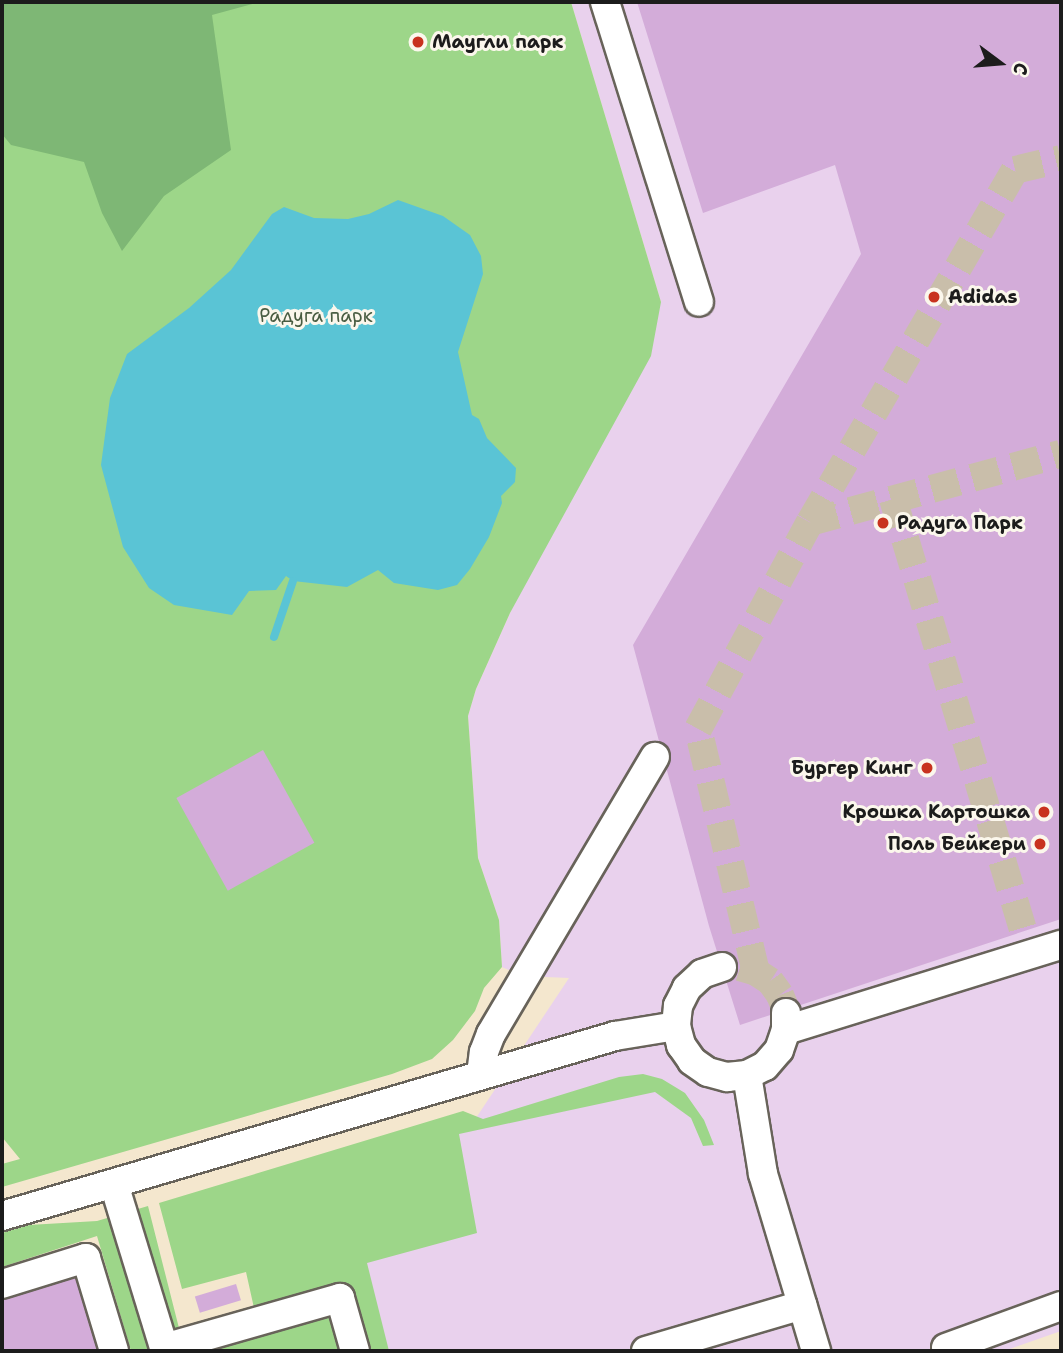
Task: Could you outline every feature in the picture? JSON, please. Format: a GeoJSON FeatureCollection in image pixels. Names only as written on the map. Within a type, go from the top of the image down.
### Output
{"type":"FeatureCollection","features":[{"type":"Feature","properties":{"kind":"street"},"geometry":{"type":"LineString","coordinates":[[606,2],[699,302]]}},
{"type":"Feature","properties":{"kind":"street"},"geometry":{"type":"LineString","coordinates":[[481,1075],[484,1052],[491,1034],[655,757]]}},
{"type":"Feature","properties":{"kind":"street"},"geometry":{"type":"LineString","coordinates":[[722,967],[702,974],[687,988],[678,1006],[676,1026],[681,1045],[692,1062],[708,1072],[727,1077],[747,1075],[765,1066],[779,1050],[786,1020],[1061,944]]}},
{"type":"Feature","properties":{"kind":"street"},"geometry":{"type":"LineString","coordinates":[[2,1216],[614,1036],[676,1026]]}},
{"type":"Feature","properties":{"kind":"street"},"geometry":{"type":"LineString","coordinates":[[747,1075],[763,1174],[816,1351]]}},
{"type":"Feature","properties":{"kind":"street"},"geometry":{"type":"LineString","coordinates":[[114,1184],[164,1350],[341,1298],[355,1351]]}},
{"type":"Feature","properties":{"kind":"street"},"geometry":{"type":"LineString","coordinates":[[2,1284],[86,1258],[114,1351]]}},
{"type":"Feature","properties":{"kind":"street"},"geometry":{"type":"LineString","coordinates":[[646,1351],[802,1305]]}},
{"type":"Feature","properties":{"kind":"street"},"geometry":{"type":"LineString","coordinates":[[946,1348],[1061,1306]]}},
{"type":"Feature","properties":{"kind":"shaded area","name":"Радуга Парк"},"geometry":{"type":"Polygon","coordinates":[[[571,2],[1061,2],[1061,1331],[1004,1351],[376,1351],[321,1165],[476,1118],[569,978],[523,976],[502,967],[499,920],[478,858],[468,716],[476,689],[510,613],[661,302],[571,2]]]}},
{"type":"Feature","properties":{"kind":"green space","name":"Радуга парк"},"geometry":{"type":"Polygon","coordinates":[[[2,2],[571,2],[661,302],[651,356],[510,613],[476,689],[468,716],[478,858],[499,920],[502,967],[484,988],[475,1011],[453,1040],[432,1059],[392,1074],[2,1187],[2,1164],[20,1159],[2,1137],[2,2]]]}},
{"type":"Feature","properties":{"kind":"green space"},"geometry":{"type":"Polygon","coordinates":[[[2,2],[260,2],[212,15],[231,150],[164,196],[122,251],[102,213],[84,162],[11,145],[2,134],[2,2]]]}},
{"type":"Feature","properties":{"kind":"green space"},"geometry":{"type":"Polygon","coordinates":[[[643,1074],[662,1079],[685,1093],[704,1120],[714,1145],[703,1146],[691,1118],[655,1092],[459,1134],[477,1233],[367,1263],[389,1351],[131,1351],[97,1236],[2,1267],[2,1233],[29,1225],[97,1221],[148,1206],[180,1332],[254,1308],[246,1272],[182,1289],[159,1203],[463,1111],[483,1119],[619,1077],[643,1074]]]}},
{"type":"Feature","properties":{"kind":"water"},"geometry":{"type":"Polygon","coordinates":[[[398,200],[443,216],[470,235],[481,256],[483,274],[458,352],[472,415],[479,419],[487,438],[516,468],[515,482],[501,496],[502,503],[489,537],[457,585],[438,590],[394,583],[378,570],[347,587],[293,581],[286,576],[276,590],[249,591],[232,615],[174,605],[149,588],[123,547],[101,465],[110,398],[127,354],[189,308],[231,270],[272,214],[284,207],[314,218],[348,219],[369,214],[398,200]]]}},
{"type":"Feature","properties":{"kind":"building","name":"Радуга Парк"},"geometry":{"type":"Polygon","coordinates":[[[637,2],[1061,2],[1061,919],[740,1025],[709,926],[633,645],[861,254],[835,165],[703,213],[637,2]]]}},
{"type":"Feature","properties":{"kind":"building"},"geometry":{"type":"Polygon","coordinates":[[[263,750],[314,843],[228,891],[176,798],[263,750]]]}},
{"type":"Feature","properties":{"kind":"building"},"geometry":{"type":"Polygon","coordinates":[[[77,1271],[102,1351],[2,1351],[2,1295],[77,1271]]]}},
{"type":"Feature","properties":{"kind":"building"},"geometry":{"type":"Polygon","coordinates":[[[236,1284],[241,1300],[200,1313],[195,1297],[236,1284]]]}},
{"type":"Feature","properties":{"kind":"waterway"},"geometry":{"type":"LineString","coordinates":[[274,637],[293,581]]}},
{"type":"Feature","properties":{"kind":"tunnel"},"geometry":{"type":"LineString","coordinates":[[756,972],[698,729],[810,522],[1015,170],[1061,159]]}},
{"type":"Feature","properties":{"kind":"tunnel"},"geometry":{"type":"LineString","coordinates":[[810,522],[1061,454]]}},
{"type":"Feature","properties":{"kind":"tunnel"},"geometry":{"type":"LineString","coordinates":[[893,499],[1030,954]]}},
{"type":"Feature","properties":{"kind":"tunnel"},"geometry":{"type":"LineString","coordinates":[[740,967],[756,972],[770,981],[786,1010]]}},
{"type":"Feature","properties":{"kind":"place","name":"Маугли парк"},"geometry":{"type":"Point","coordinates":[418,42]}},
{"type":"Feature","properties":{"kind":"place","name":"Adidas"},"geometry":{"type":"Point","coordinates":[934,297]}},
{"type":"Feature","properties":{"kind":"place","name":"Радуга Парк"},"geometry":{"type":"Point","coordinates":[883,523]}},
{"type":"Feature","properties":{"kind":"place","name":"Бургер Кинг"},"geometry":{"type":"Point","coordinates":[927,768]}},
{"type":"Feature","properties":{"kind":"place","name":"Крошка Картошка"},"geometry":{"type":"Point","coordinates":[1044,812]}},
{"type":"Feature","properties":{"kind":"place","name":"Поль Бейкери"},"geometry":{"type":"Point","coordinates":[1040,844]}}]}
